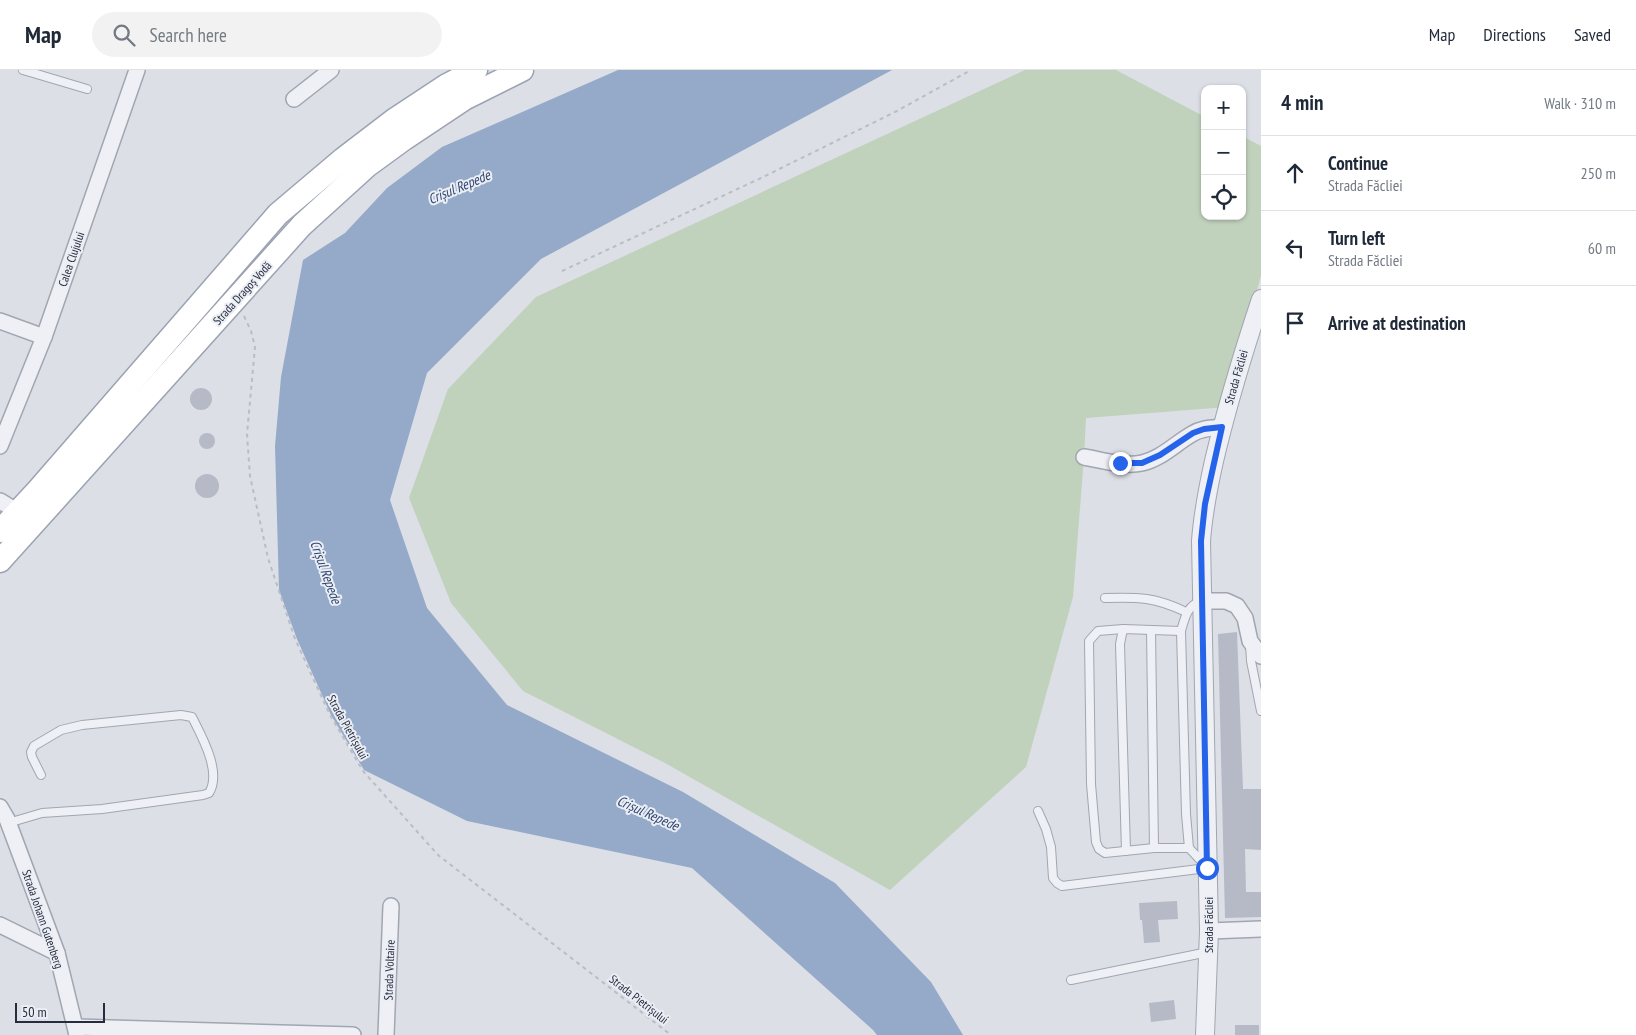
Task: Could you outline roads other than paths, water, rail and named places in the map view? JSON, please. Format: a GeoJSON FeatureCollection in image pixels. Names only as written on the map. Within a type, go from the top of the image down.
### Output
{"type":"FeatureCollection","features":[{"type":"Feature","properties":{"kind":"main road","name":"Strada Dragoș Vodă"},"geometry":{"type":"LineString","coordinates":[[0,561],[44,498],[278,214],[394,120],[447,85],[476,70]]}},
{"type":"Feature","properties":{"kind":"main road","name":"Strada Dragoș Vodă"},"geometry":{"type":"LineString","coordinates":[[0,531],[9,507],[44,498],[236,300],[302,225],[367,166],[404,138],[464,99],[522,70]]}},
{"type":"Feature","properties":{"kind":"main road"},"geometry":{"type":"LineString","coordinates":[[0,551],[21,529],[24,522],[9,507]]}},
{"type":"Feature","properties":{"kind":"street","name":"Calea Clujului"},"geometry":{"type":"LineString","coordinates":[[0,446],[44,337],[137,70]]}},
{"type":"Feature","properties":{"kind":"street"},"geometry":{"type":"LineString","coordinates":[[294,99],[331,70]]}},
{"type":"Feature","properties":{"kind":"street","name":"Strada Făcliei"},"geometry":{"type":"LineString","coordinates":[[1205,1035],[1209,931],[1202,525],[1222,427],[1236,375],[1261,299]]}},
{"type":"Feature","properties":{"kind":"street"},"geometry":{"type":"LineString","coordinates":[[0,321],[44,337]]}},
{"type":"Feature","properties":{"kind":"street"},"geometry":{"type":"LineString","coordinates":[[1084,457],[1120,463],[1142,463],[1160,455],[1193,433],[1204,429],[1222,427]]}},
{"type":"Feature","properties":{"kind":"street"},"geometry":{"type":"LineString","coordinates":[[1202,601],[1226,601],[1237,606],[1245,618],[1250,641],[1261,656]]}},
{"type":"Feature","properties":{"kind":"street","name":"Strada Johann Gutenberg"},"geometry":{"type":"LineString","coordinates":[[0,807],[8,823],[57,953],[76,1031]]}},
{"type":"Feature","properties":{"kind":"street","name":"Strada Voltaire"},"geometry":{"type":"LineString","coordinates":[[386,1035],[391,906]]}},
{"type":"Feature","properties":{"kind":"street"},"geometry":{"type":"LineString","coordinates":[[0,925],[57,953]]}},
{"type":"Feature","properties":{"kind":"street"},"geometry":{"type":"LineString","coordinates":[[1209,931],[1261,928]]}},
{"type":"Feature","properties":{"kind":"street"},"geometry":{"type":"LineString","coordinates":[[76,1031],[353,1035]]}},
{"type":"Feature","properties":{"kind":"lane"},"geometry":{"type":"LineString","coordinates":[[23,70],[87,90]]}},
{"type":"Feature","properties":{"kind":"lane"},"geometry":{"type":"LineString","coordinates":[[1105,598],[1137,597],[1156,600],[1169,603],[1186,612]]}},
{"type":"Feature","properties":{"kind":"lane"},"geometry":{"type":"LineString","coordinates":[[1202,601],[1197,602],[1186,612],[1181,631],[1186,814],[1189,848],[1207,868]]}},
{"type":"Feature","properties":{"kind":"lane"},"geometry":{"type":"LineString","coordinates":[[1181,631],[1123,629],[1098,631],[1089,642],[1091,784],[1096,842],[1099,849],[1105,853],[1154,848],[1189,848]]}},
{"type":"Feature","properties":{"kind":"lane"},"geometry":{"type":"LineString","coordinates":[[1123,629],[1120,644],[1120,663],[1126,851]]}},
{"type":"Feature","properties":{"kind":"lane"},"geometry":{"type":"LineString","coordinates":[[1151,630],[1154,848]]}},
{"type":"Feature","properties":{"kind":"lane"},"geometry":{"type":"LineString","coordinates":[[1250,641],[1251,661],[1261,711]]}},
{"type":"Feature","properties":{"kind":"lane"},"geometry":{"type":"LineString","coordinates":[[8,823],[42,813],[102,809],[203,795],[209,793],[212,788],[213,772],[210,755],[192,717],[181,715],[82,725],[61,730],[34,746],[31,752],[40,775]]}},
{"type":"Feature","properties":{"kind":"lane"},"geometry":{"type":"LineString","coordinates":[[1038,811],[1051,847],[1054,878],[1056,883],[1062,886],[1207,868]]}},
{"type":"Feature","properties":{"kind":"lane"},"geometry":{"type":"LineString","coordinates":[[1071,980],[1208,952]]}},
{"type":"Feature","properties":{"kind":"water","name":"Crișul Repede"},"geometry":{"type":"Polygon","coordinates":[[[618,70],[892,70],[541,259],[427,373],[390,500],[427,608],[507,705],[683,792],[835,883],[931,982],[963,1035],[877,1035],[692,868],[467,821],[364,770],[331,715],[297,639],[279,590],[275,446],[281,377],[303,260],[345,233],[387,188],[442,147],[618,70]]]}}]}
